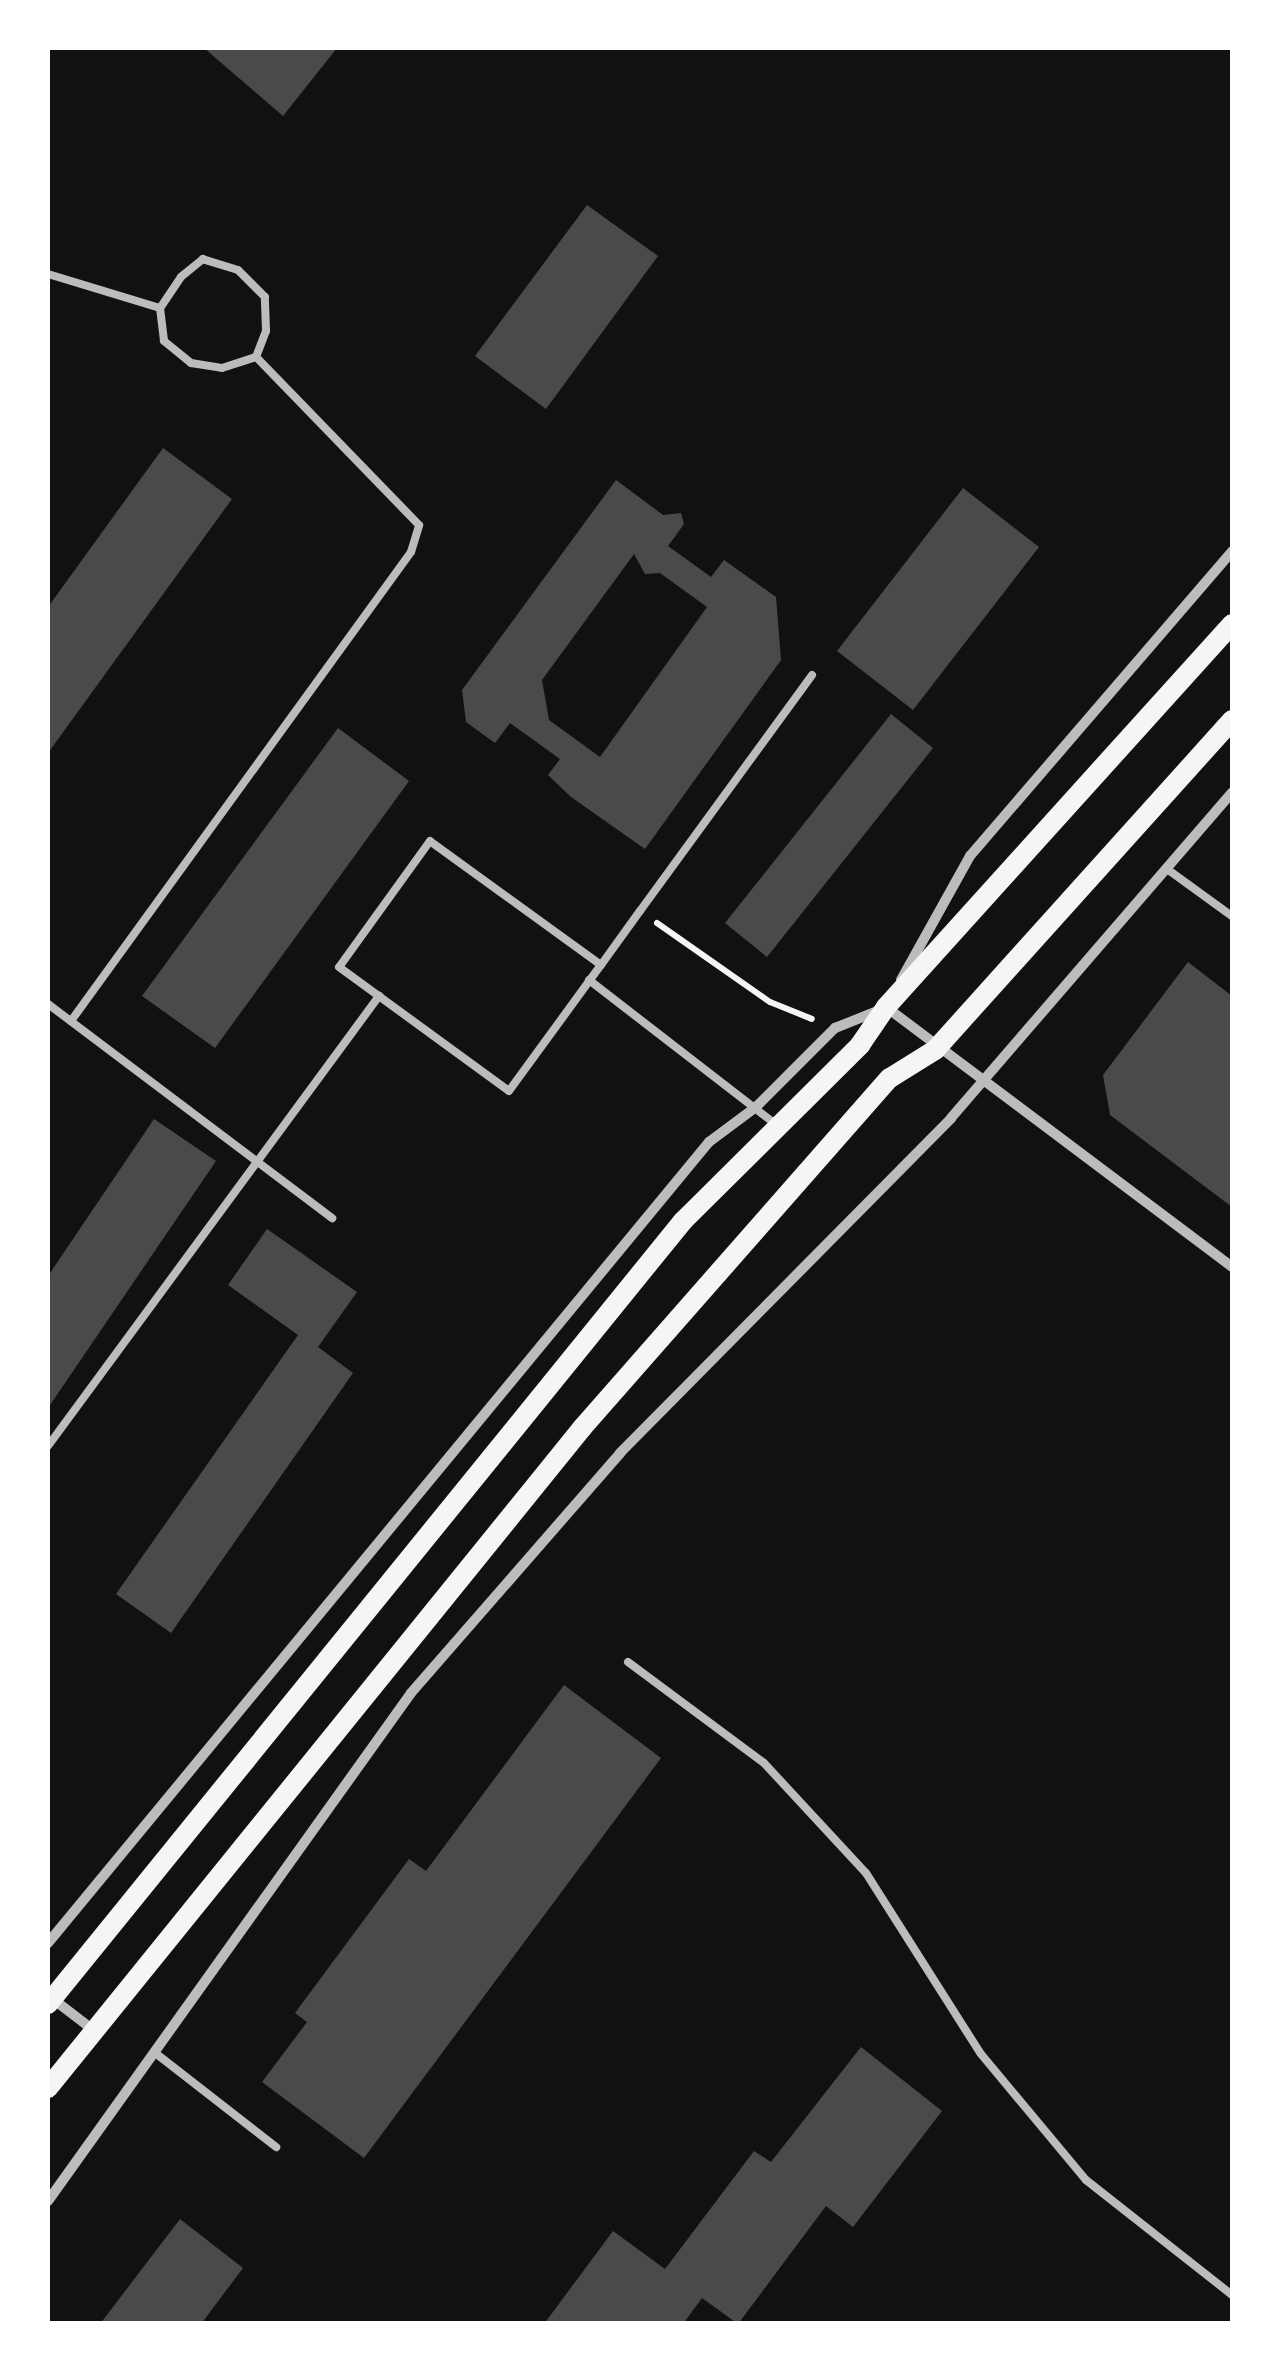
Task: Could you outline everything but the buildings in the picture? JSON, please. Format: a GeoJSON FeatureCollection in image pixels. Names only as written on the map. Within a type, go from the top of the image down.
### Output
{"type":"FeatureCollection","features":[{"type":"Feature","properties":{"kind":"main road"},"geometry":{"type":"LineString","coordinates":[[49,1999],[683,1221],[780,1129],[1232,624]]}},
{"type":"Feature","properties":{"kind":"main road"},"geometry":{"type":"LineString","coordinates":[[48,2088],[92,2029],[191,1918],[582,1428],[890,1078],[934,1050],[1232,720]]}},
{"type":"Feature","properties":{"kind":"street"},"geometry":{"type":"LineString","coordinates":[[48,1943],[709,1142],[756,1106],[835,1028],[886,1007],[970,856],[1232,551]]}},
{"type":"Feature","properties":{"kind":"street"},"geometry":{"type":"LineString","coordinates":[[48,2201],[411,1693],[620,1453],[986,1078],[1232,793]]}},
{"type":"Feature","properties":{"kind":"street"},"geometry":{"type":"LineString","coordinates":[[886,1007],[934,1050],[986,1078],[1232,1267]]}},
{"type":"Feature","properties":{"kind":"street"},"geometry":{"type":"LineString","coordinates":[[49,1999],[92,2029]]}},
{"type":"Feature","properties":{"kind":"lane"},"geometry":{"type":"LineString","coordinates":[[203,259],[238,270],[264,297],[266,331],[256,358],[222,368],[190,364],[164,341],[160,308],[181,276],[203,259]]}},
{"type":"Feature","properties":{"kind":"lane"},"geometry":{"type":"LineString","coordinates":[[48,274],[160,308]]}},
{"type":"Feature","properties":{"kind":"lane"},"geometry":{"type":"LineString","coordinates":[[71,1021],[411,552],[419,525],[256,358]]}},
{"type":"Feature","properties":{"kind":"lane"},"geometry":{"type":"LineString","coordinates":[[601,966],[430,841],[339,967],[509,1091],[601,966],[812,676]]}},
{"type":"Feature","properties":{"kind":"lane"},"geometry":{"type":"LineString","coordinates":[[1167,869],[1232,916]]}},
{"type":"Feature","properties":{"kind":"lane"},"geometry":{"type":"LineString","coordinates":[[590,980],[756,1106],[780,1129]]}},
{"type":"Feature","properties":{"kind":"lane"},"geometry":{"type":"LineString","coordinates":[[48,1446],[261,1163],[379,996]]}},
{"type":"Feature","properties":{"kind":"lane"},"geometry":{"type":"LineString","coordinates":[[48,1004],[332,1218]]}},
{"type":"Feature","properties":{"kind":"lane"},"geometry":{"type":"LineString","coordinates":[[628,1662],[764,1764],[866,1872],[982,2054],[1086,2180],[1232,2295]]}},
{"type":"Feature","properties":{"kind":"lane"},"geometry":{"type":"LineString","coordinates":[[154,2052],[276,2147]]}},
{"type":"Feature","properties":{"kind":"path"},"geometry":{"type":"LineString","coordinates":[[640,911],[770,1002],[835,1028]]}}]}
